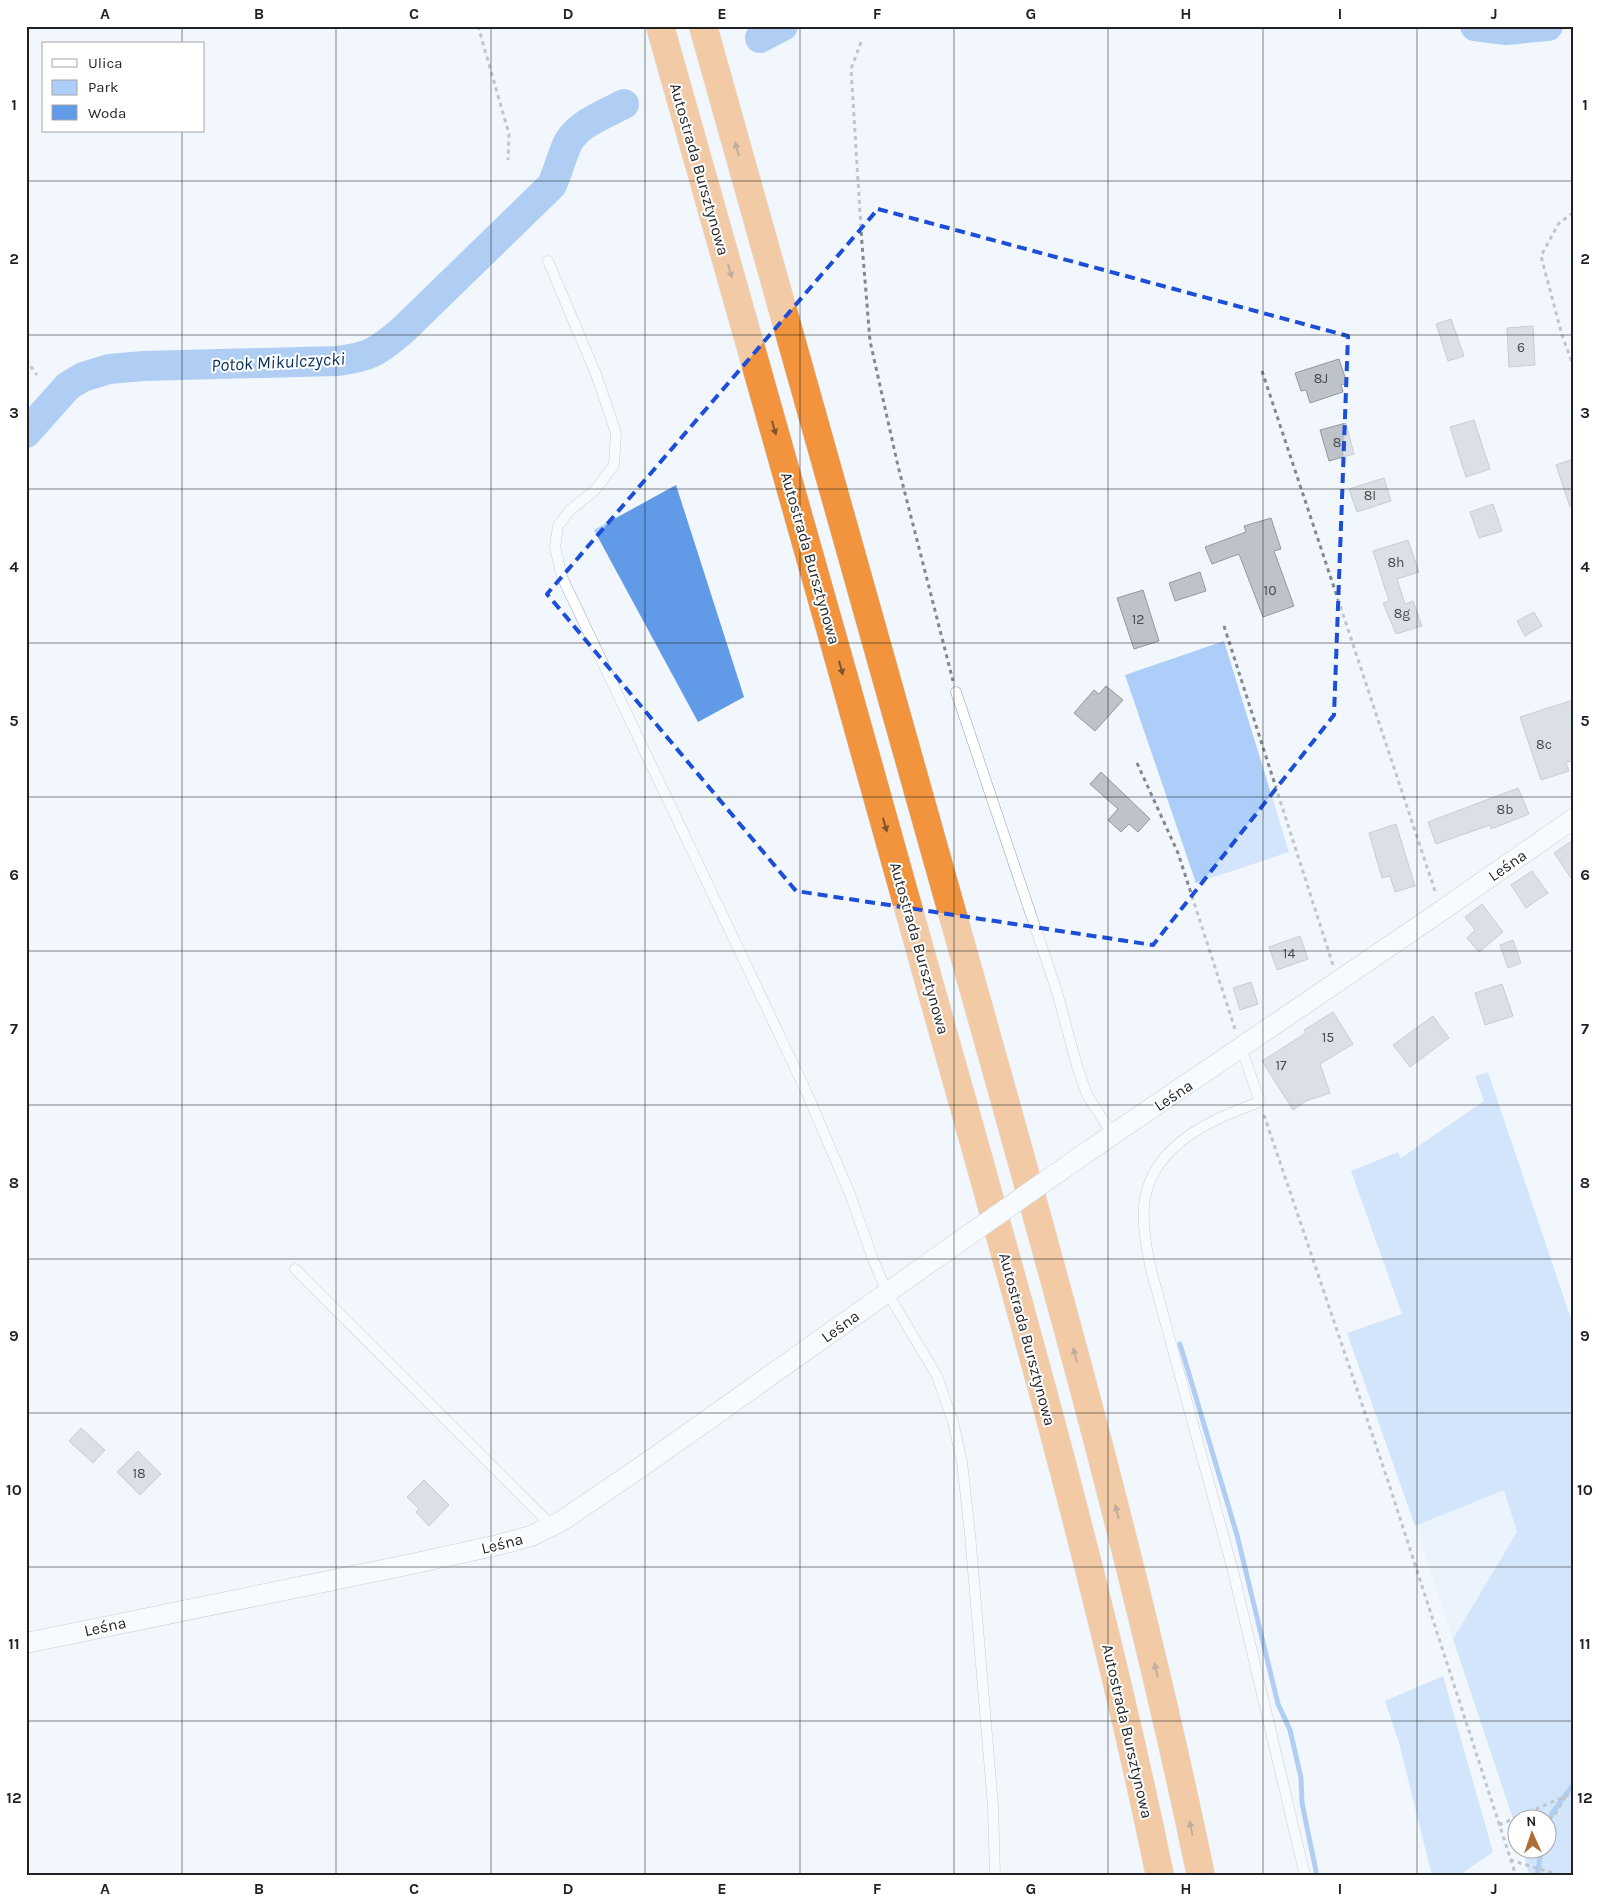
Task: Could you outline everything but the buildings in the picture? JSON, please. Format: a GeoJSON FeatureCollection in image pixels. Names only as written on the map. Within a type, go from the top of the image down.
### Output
{"type":"FeatureCollection","features":[{"type":"Feature","properties":{"kind":"highway","name":"Autostrada Bursztynowa"},"geometry":{"type":"LineString","coordinates":[[660,26],[1016,1293],[1088,1564],[1160,1876]]}},
{"type":"Feature","properties":{"kind":"highway"},"geometry":{"type":"LineString","coordinates":[[703,26],[1087,1399],[1158,1677],[1201,1876]]}},
{"type":"Feature","properties":{"kind":"street","name":"Leśna"},"geometry":{"type":"LineString","coordinates":[[26,1643],[498,1545],[531,1536],[560,1522],[644,1466],[1087,1152],[1339,982],[1573,819]]}},
{"type":"Feature","properties":{"kind":"lane"},"geometry":{"type":"LineString","coordinates":[[548,261],[596,374],[616,433],[614,465],[595,490],[569,510],[558,526],[555,547],[562,577],[802,1082],[850,1194],[874,1262],[887,1292],[937,1376],[953,1422],[962,1462],[970,1534],[991,1786],[995,1876]]}},
{"type":"Feature","properties":{"kind":"lane"},"geometry":{"type":"LineString","coordinates":[[956,692],[1058,992],[1085,1088],[1113,1135]]}},
{"type":"Feature","properties":{"kind":"lane"},"geometry":{"type":"LineString","coordinates":[[1242,1048],[1260,1102],[1235,1110],[1206,1124],[1166,1155],[1151,1177],[1145,1198],[1144,1225],[1146,1249],[1231,1563],[1305,1876]]}},
{"type":"Feature","properties":{"kind":"lane"},"geometry":{"type":"LineString","coordinates":[[295,1269],[552,1526]]}},
{"type":"Feature","properties":{"kind":"path"},"geometry":{"type":"LineString","coordinates":[[478,26],[509,134],[508,160]]}},
{"type":"Feature","properties":{"kind":"path"},"geometry":{"type":"LineString","coordinates":[[861,42],[851,69],[870,341],[898,466],[956,692]]}},
{"type":"Feature","properties":{"kind":"path"},"geometry":{"type":"LineString","coordinates":[[1573,213],[1559,223],[1541,256],[1562,335],[1573,365]]}},
{"type":"Feature","properties":{"kind":"path"},"geometry":{"type":"LineString","coordinates":[[26,360],[37,375]]}},
{"type":"Feature","properties":{"kind":"path"},"geometry":{"type":"LineString","coordinates":[[1262,371],[1442,911]]}},
{"type":"Feature","properties":{"kind":"path"},"geometry":{"type":"LineString","coordinates":[[1224,626],[1339,982]]}},
{"type":"Feature","properties":{"kind":"path"},"geometry":{"type":"LineString","coordinates":[[1136,763],[1178,853],[1242,1048]]}},
{"type":"Feature","properties":{"kind":"path"},"geometry":{"type":"LineString","coordinates":[[1260,1102],[1386,1475],[1506,1847]]}},
{"type":"Feature","properties":{"kind":"path"},"geometry":{"type":"LineString","coordinates":[[1534,1810],[1573,1793]]}},
{"type":"Feature","properties":{"kind":"path"},"geometry":{"type":"LineString","coordinates":[[1556,1813],[1565,1796]]}},
{"type":"Feature","properties":{"kind":"path"},"geometry":{"type":"LineString","coordinates":[[1499,1825],[1506,1822]]}},
{"type":"Feature","properties":{"kind":"path"},"geometry":{"type":"LineString","coordinates":[[1510,1860],[1516,1876]]}},
{"type":"Feature","properties":{"kind":"path"},"geometry":{"type":"LineString","coordinates":[[1510,1860],[1563,1876]]}},
{"type":"Feature","properties":{"kind":"highlighted area"},"geometry":{"type":"Polygon","coordinates":[[[878,209],[1348,336],[1334,715],[1153,945],[796,891],[547,594],[878,209]]]}},
{"type":"Feature","properties":{"kind":"shaded area"},"geometry":{"type":"Polygon","coordinates":[[[1504,1490],[1517,1532],[1453,1639],[1415,1526],[1504,1490]]]}},
{"type":"Feature","properties":{"kind":"green space"},"geometry":{"type":"Polygon","coordinates":[[[1224,641],[1289,852],[1196,883],[1125,675],[1224,641]]]}},
{"type":"Feature","properties":{"kind":"green space"},"geometry":{"type":"Polygon","coordinates":[[[1488,1072],[1573,1325],[1573,1876],[1529,1876],[1525,1860],[1556,1860],[1556,1810],[1510,1810],[1453,1639],[1517,1532],[1504,1490],[1415,1526],[1347,1333],[1402,1314],[1351,1171],[1398,1152],[1401,1158],[1484,1101],[1475,1076],[1488,1072]]]}},
{"type":"Feature","properties":{"kind":"green space"},"geometry":{"type":"Polygon","coordinates":[[[1443,1676],[1493,1852],[1458,1876],[1432,1876],[1399,1743],[1385,1701],[1443,1676]]]}},
{"type":"Feature","properties":{"kind":"water"},"geometry":{"type":"Polygon","coordinates":[[[676,485],[744,697],[698,722],[594,530],[676,485]]]}},
{"type":"Feature","properties":{"kind":"waterway","name":"Potok Mikulczycki"},"geometry":{"type":"LineString","coordinates":[[760,38],[783,26]]}},
{"type":"Feature","properties":{"kind":"waterway","name":"Potok Mikulczycki"},"geometry":{"type":"LineString","coordinates":[[1475,26],[1506,30],[1548,26]]}},
{"type":"Feature","properties":{"kind":"waterway","name":"Potok Mikulczycki"},"geometry":{"type":"LineString","coordinates":[[26,433],[68,386],[83,377],[109,369],[144,366],[337,361],[358,358],[373,352],[403,330],[552,185],[567,145],[580,129],[624,104]]}},
{"type":"Feature","properties":{"kind":"waterway"},"geometry":{"type":"LineString","coordinates":[[1180,1344],[1237,1535],[1278,1704],[1290,1730],[1301,1778],[1302,1803],[1317,1876]]}},
{"type":"Feature","properties":{"kind":"waterway"},"geometry":{"type":"LineString","coordinates":[[1554,1810],[1573,1785]]}},
{"type":"Feature","properties":{"kind":"waterway"},"geometry":{"type":"LineString","coordinates":[[1537,1876],[1539,1860]]}}]}
